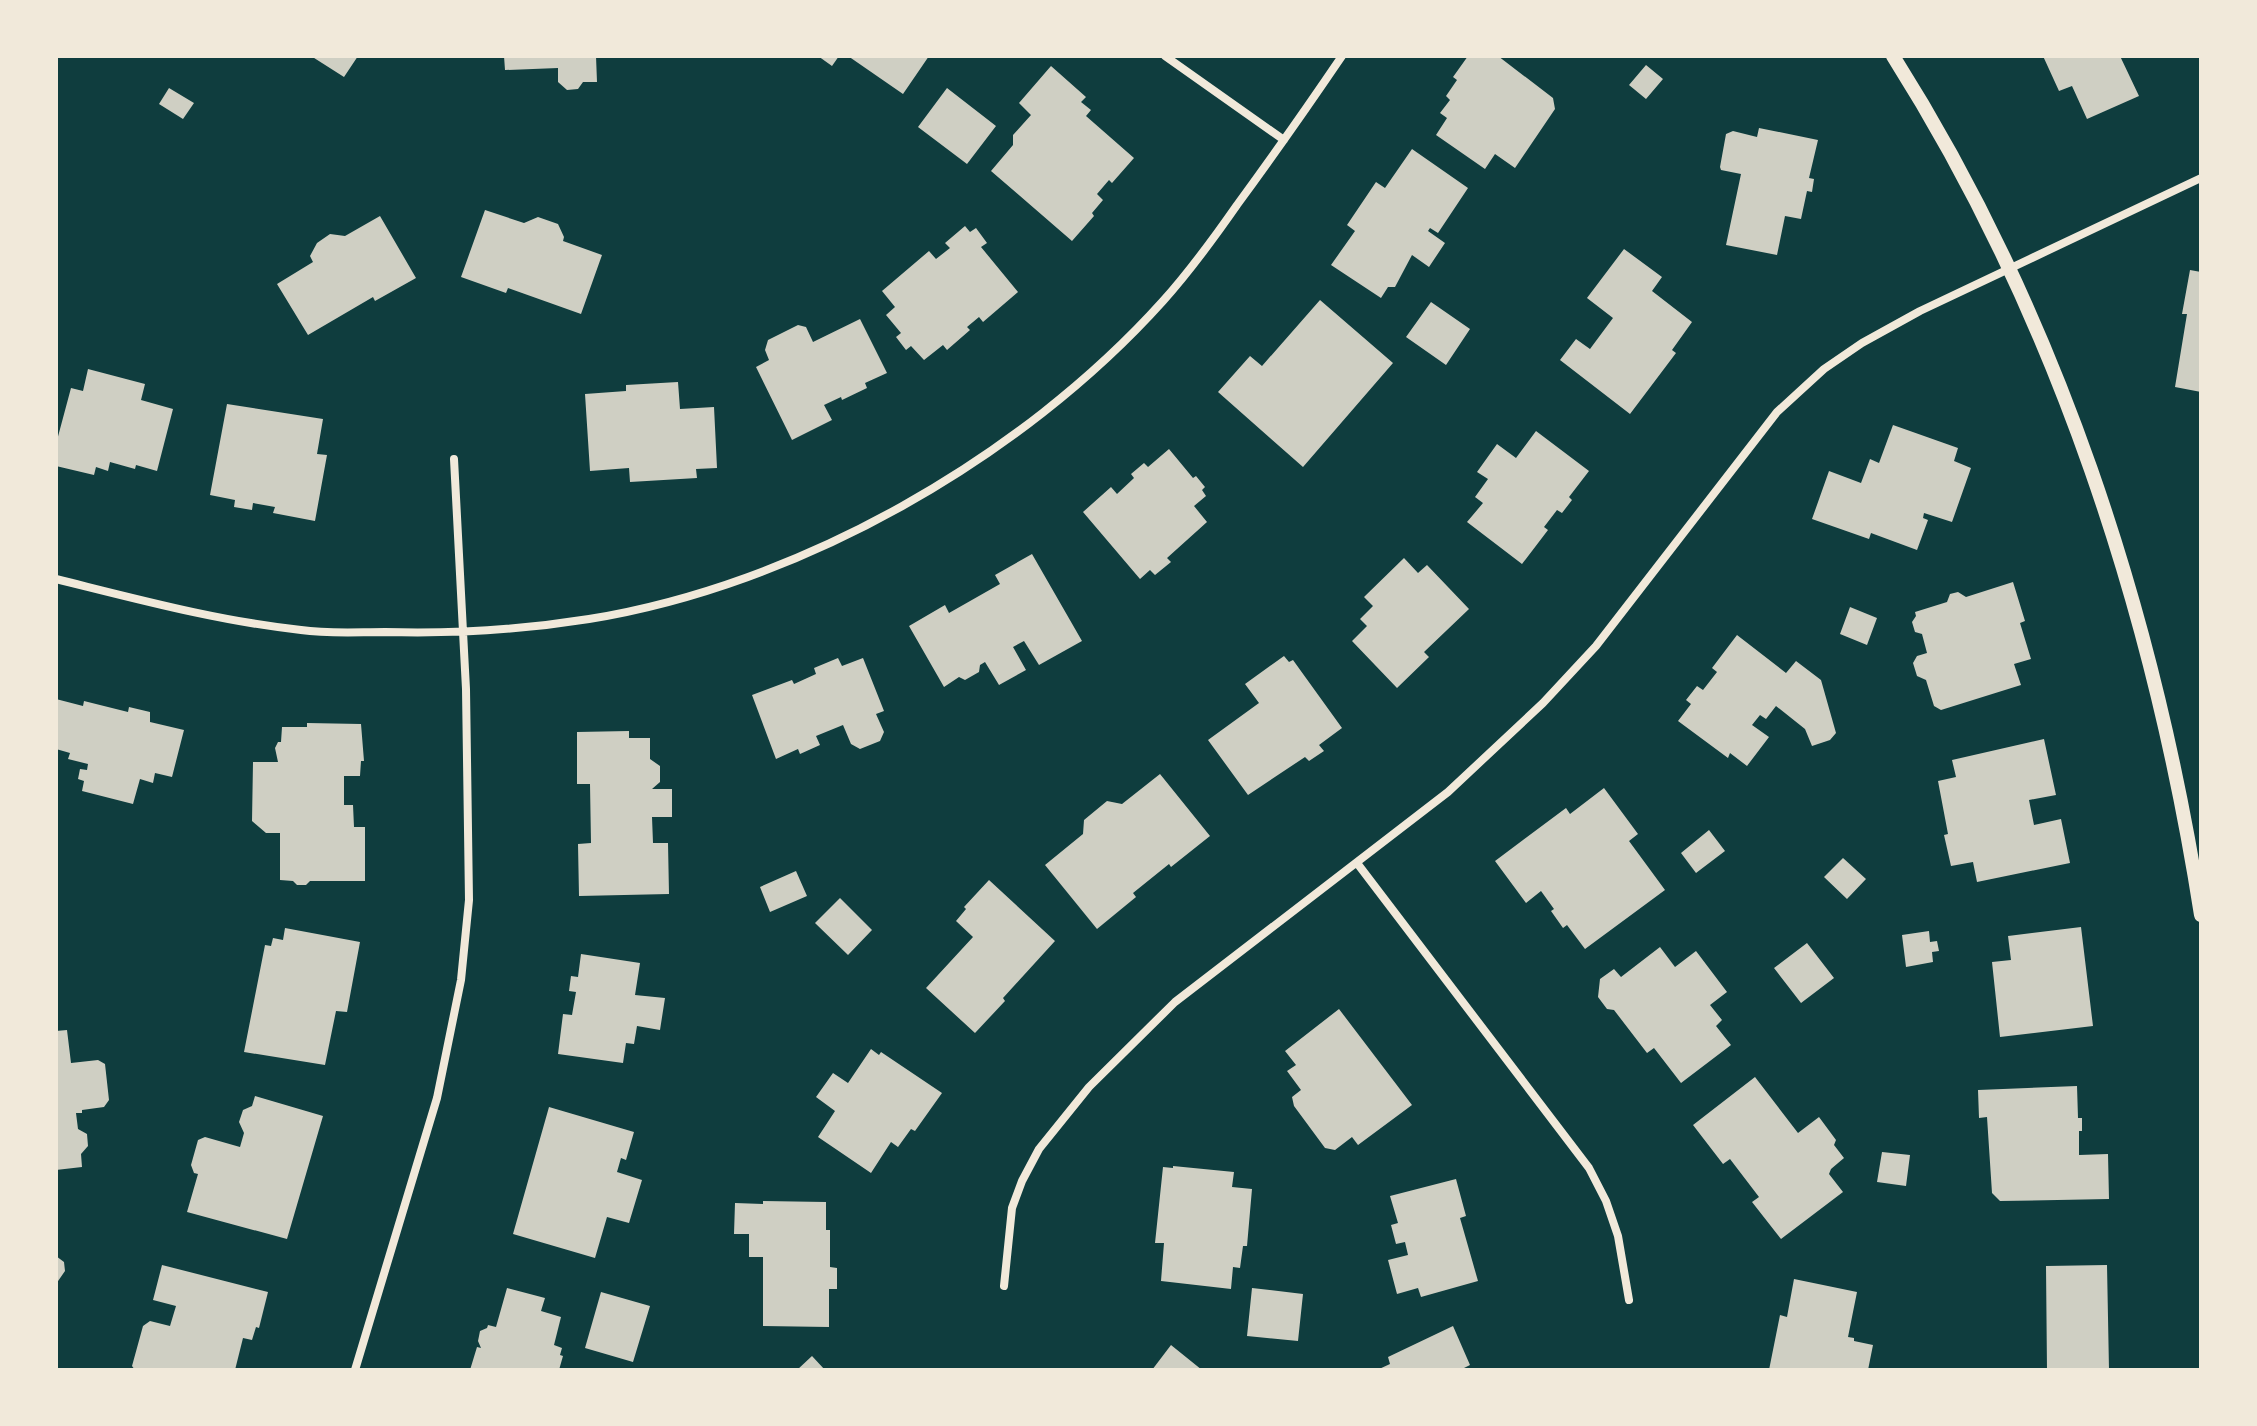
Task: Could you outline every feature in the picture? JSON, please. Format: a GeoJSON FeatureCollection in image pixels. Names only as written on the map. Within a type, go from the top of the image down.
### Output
{"type":"FeatureCollection","features":[{"type":"Feature","properties":{"kind":"street"},"geometry":{"type":"LineString","coordinates":[[1165,56],[1284,140]]}},
{"type":"Feature","properties":{"kind":"street"},"geometry":{"type":"LineString","coordinates":[[56,579],[178,610],[303,631],[463,634],[590,619],[664,602],[792,560],[914,502],[1038,418],[1126,340],[1197,261],[1342,56]]}},
{"type":"Feature","properties":{"kind":"street"},"geometry":{"type":"LineString","coordinates":[[1893,56],[1957,166],[2008,268],[2098,486],[2160,698],[2195,841],[2201,915]]}},
{"type":"Feature","properties":{"kind":"street"},"geometry":{"type":"LineString","coordinates":[[1004,1286],[1012,1208],[1022,1181],[1039,1149],[1089,1087],[1175,1002],[1448,792],[1543,703],[1596,646],[1777,412],[1824,369],[1862,343],[2008,268],[2201,178]]}},
{"type":"Feature","properties":{"kind":"street"},"geometry":{"type":"LineString","coordinates":[[355,1370],[437,1098],[461,980],[469,900],[463,634],[454,459]]}},
{"type":"Feature","properties":{"kind":"street"},"geometry":{"type":"LineString","coordinates":[[1357,863],[1589,1168],[1606,1201],[1618,1236],[1629,1300]]}},
{"type":"Feature","properties":{"kind":"building"},"geometry":{"type":"Polygon","coordinates":[[[311,56],[358,56],[344,77],[311,56]]]}},
{"type":"Feature","properties":{"kind":"building"},"geometry":{"type":"Polygon","coordinates":[[[504,56],[596,56],[597,82],[583,82],[578,89],[567,90],[558,82],[558,68],[505,70],[504,56]]]}},
{"type":"Feature","properties":{"kind":"building"},"geometry":{"type":"Polygon","coordinates":[[[818,56],[839,56],[832,66],[818,56]]]}},
{"type":"Feature","properties":{"kind":"building"},"geometry":{"type":"Polygon","coordinates":[[[848,56],[929,56],[903,94],[848,56]]]}},
{"type":"Feature","properties":{"kind":"building"},"geometry":{"type":"Polygon","coordinates":[[[1468,56],[1498,56],[1553,98],[1555,109],[1515,168],[1495,154],[1485,169],[1436,135],[1447,118],[1440,113],[1450,100],[1446,96],[1457,80],[1453,77],[1468,56]]]}},
{"type":"Feature","properties":{"kind":"building"},"geometry":{"type":"Polygon","coordinates":[[[2043,56],[2120,56],[2139,96],[2087,119],[2072,86],[2059,91],[2043,56]]]}},
{"type":"Feature","properties":{"kind":"building"},"geometry":{"type":"Polygon","coordinates":[[[1646,65],[1663,79],[1646,99],[1629,85],[1646,65]]]}},
{"type":"Feature","properties":{"kind":"building"},"geometry":{"type":"Polygon","coordinates":[[[1051,66],[1086,97],[1081,102],[1091,110],[1086,116],[1134,158],[1112,183],[1109,180],[1097,194],[1103,200],[1092,213],[1094,216],[1072,241],[991,171],[1013,145],[1013,135],[1031,115],[1019,103],[1051,66]]]}},
{"type":"Feature","properties":{"kind":"building"},"geometry":{"type":"Polygon","coordinates":[[[169,88],[194,103],[183,119],[159,104],[169,88]]]}},
{"type":"Feature","properties":{"kind":"building"},"geometry":{"type":"Polygon","coordinates":[[[947,88],[996,126],[967,164],[918,127],[947,88]]]}},
{"type":"Feature","properties":{"kind":"building"},"geometry":{"type":"Polygon","coordinates":[[[1759,128],[1818,140],[1809,178],[1814,179],[1812,192],[1807,191],[1801,219],[1785,216],[1777,255],[1726,245],[1741,174],[1721,170],[1726,134],[1733,131],[1757,137],[1759,128]]]}},
{"type":"Feature","properties":{"kind":"building"},"geometry":{"type":"Polygon","coordinates":[[[1412,149],[1468,188],[1438,233],[1430,228],[1428,231],[1445,243],[1429,267],[1412,255],[1395,287],[1388,287],[1381,298],[1331,265],[1355,231],[1347,225],[1376,182],[1385,188],[1412,149]]]}},
{"type":"Feature","properties":{"kind":"building"},"geometry":{"type":"Polygon","coordinates":[[[485,210],[524,223],[538,217],[558,224],[563,241],[602,255],[581,314],[508,288],[506,293],[461,277],[485,210]]]}},
{"type":"Feature","properties":{"kind":"building"},"geometry":{"type":"Polygon","coordinates":[[[380,216],[416,278],[375,301],[373,297],[308,335],[277,284],[313,262],[310,256],[317,243],[330,234],[345,236],[380,216]]]}},
{"type":"Feature","properties":{"kind":"building"},"geometry":{"type":"Polygon","coordinates":[[[965,226],[970,232],[976,228],[987,243],[981,247],[1018,292],[983,322],[979,317],[967,327],[970,330],[947,350],[943,345],[924,360],[911,346],[906,350],[896,337],[901,333],[886,315],[895,307],[882,291],[929,251],[936,259],[950,248],[945,243],[965,226]]]}},
{"type":"Feature","properties":{"kind":"building"},"geometry":{"type":"Polygon","coordinates":[[[1624,249],[1662,277],[1652,291],[1692,322],[1672,350],[1676,353],[1630,414],[1560,360],[1576,339],[1590,349],[1613,318],[1587,298],[1624,249]]]}},
{"type":"Feature","properties":{"kind":"building"},"geometry":{"type":"Polygon","coordinates":[[[2190,270],[2201,272],[2201,392],[2175,387],[2187,314],[2182,314],[2190,270]]]}},
{"type":"Feature","properties":{"kind":"building"},"geometry":{"type":"Polygon","coordinates":[[[1320,300],[1393,363],[1303,467],[1218,392],[1250,356],[1262,366],[1320,300]]]}},
{"type":"Feature","properties":{"kind":"building"},"geometry":{"type":"Polygon","coordinates":[[[1431,302],[1470,329],[1446,365],[1406,337],[1431,302]]]}},
{"type":"Feature","properties":{"kind":"building"},"geometry":{"type":"Polygon","coordinates":[[[860,319],[887,373],[865,383],[867,388],[824,405],[832,420],[792,440],[756,367],[769,360],[765,350],[768,340],[798,325],[806,327],[813,342],[860,319]]]}},
{"type":"Feature","properties":{"kind":"building"},"geometry":{"type":"Polygon","coordinates":[[[88,369],[145,384],[141,400],[173,409],[157,471],[110,462],[108,471],[96,467],[94,475],[56,466],[56,444],[71,388],[83,391],[88,369]]]}},
{"type":"Feature","properties":{"kind":"building"},"geometry":{"type":"Polygon","coordinates":[[[678,382],[680,409],[714,407],[717,468],[696,469],[697,478],[630,482],[629,468],[590,471],[585,394],[626,391],[626,385],[678,382]]]}},
{"type":"Feature","properties":{"kind":"building"},"geometry":{"type":"Polygon","coordinates":[[[227,404],[323,419],[317,454],[327,455],[315,521],[273,513],[275,507],[253,503],[252,510],[234,507],[235,500],[210,495],[227,404]]]}},
{"type":"Feature","properties":{"kind":"building"},"geometry":{"type":"Polygon","coordinates":[[[1893,425],[1958,448],[1954,461],[1971,468],[1952,522],[1924,513],[1923,518],[1928,520],[1917,550],[1871,533],[1869,539],[1812,519],[1829,471],[1861,483],[1870,459],[1879,463],[1893,425]]]}},
{"type":"Feature","properties":{"kind":"building"},"geometry":{"type":"Polygon","coordinates":[[[1536,431],[1589,471],[1569,497],[1572,500],[1562,513],[1557,510],[1544,527],[1548,530],[1522,564],[1467,522],[1483,503],[1475,497],[1488,479],[1477,472],[1497,444],[1516,458],[1536,431]]]}},
{"type":"Feature","properties":{"kind":"building"},"geometry":{"type":"Polygon","coordinates":[[[1169,449],[1193,478],[1196,476],[1205,487],[1202,490],[1206,496],[1194,506],[1207,522],[1167,558],[1171,562],[1155,575],[1150,570],[1140,579],[1083,512],[1111,487],[1117,494],[1134,478],[1131,474],[1144,463],[1148,467],[1169,449]]]}},
{"type":"Feature","properties":{"kind":"building"},"geometry":{"type":"Polygon","coordinates":[[[1032,554],[1082,641],[1039,665],[1024,641],[1013,647],[1026,670],[999,685],[985,662],[980,665],[979,672],[965,680],[959,677],[944,687],[909,626],[945,605],[949,613],[1000,584],[995,575],[1032,554]]]}},
{"type":"Feature","properties":{"kind":"building"},"geometry":{"type":"Polygon","coordinates":[[[1404,558],[1418,573],[1427,565],[1469,609],[1424,652],[1429,657],[1397,688],[1352,641],[1367,626],[1360,619],[1373,606],[1364,597],[1404,558]]]}},
{"type":"Feature","properties":{"kind":"building"},"geometry":{"type":"Polygon","coordinates":[[[2013,582],[2025,621],[2020,623],[2031,659],[2014,664],[2021,685],[1941,710],[1934,706],[1926,680],[1917,676],[1913,663],[1917,656],[1927,653],[1922,634],[1915,632],[1912,622],[1915,612],[1947,602],[1950,594],[1958,592],[1966,597],[2013,582]]]}},
{"type":"Feature","properties":{"kind":"building"},"geometry":{"type":"Polygon","coordinates":[[[1850,607],[1877,618],[1867,645],[1840,634],[1850,607]]]}},
{"type":"Feature","properties":{"kind":"building"},"geometry":{"type":"Polygon","coordinates":[[[1737,635],[1786,673],[1796,661],[1821,680],[1836,733],[1830,740],[1812,746],[1805,729],[1776,706],[1766,719],[1760,715],[1752,725],[1769,737],[1747,766],[1730,753],[1728,758],[1678,721],[1691,704],[1686,700],[1697,686],[1703,690],[1717,672],[1712,668],[1737,635]]]}},
{"type":"Feature","properties":{"kind":"building"},"geometry":{"type":"Polygon","coordinates":[[[1284,656],[1289,662],[1293,660],[1342,728],[1319,745],[1324,751],[1309,761],[1305,757],[1248,795],[1208,740],[1259,703],[1245,684],[1284,656]]]}},
{"type":"Feature","properties":{"kind":"building"},"geometry":{"type":"Polygon","coordinates":[[[838,658],[842,666],[863,658],[884,711],[876,714],[884,732],[880,741],[860,749],[851,744],[843,725],[816,736],[820,745],[800,754],[798,749],[776,759],[752,695],[792,680],[794,684],[816,674],[814,668],[838,658]]]}},
{"type":"Feature","properties":{"kind":"building"},"geometry":{"type":"Polygon","coordinates":[[[56,699],[83,706],[84,701],[128,712],[129,707],[150,712],[150,722],[184,730],[172,777],[155,773],[153,783],[140,779],[133,804],[82,791],[84,781],[78,779],[80,769],[87,770],[88,764],[68,759],[70,753],[56,749],[56,699]]]}},
{"type":"Feature","properties":{"kind":"building"},"geometry":{"type":"Polygon","coordinates":[[[307,723],[361,724],[364,761],[361,761],[360,776],[344,776],[344,805],[353,805],[354,827],[365,827],[365,881],[310,881],[306,885],[297,885],[293,881],[280,880],[280,833],[266,833],[252,821],[253,762],[278,762],[275,748],[281,742],[282,727],[307,727],[307,723]]]}},
{"type":"Feature","properties":{"kind":"building"},"geometry":{"type":"Polygon","coordinates":[[[629,731],[629,738],[650,738],[650,759],[660,766],[660,782],[652,789],[672,789],[672,817],[652,817],[653,843],[668,843],[669,894],[579,896],[578,844],[591,843],[590,784],[577,784],[577,732],[629,731]]]}},
{"type":"Feature","properties":{"kind":"building"},"geometry":{"type":"Polygon","coordinates":[[[2044,739],[2056,795],[2029,800],[2034,825],[2061,819],[2070,863],[1977,882],[1973,862],[1951,866],[1938,781],[1956,777],[1952,760],[2044,739]]]}},
{"type":"Feature","properties":{"kind":"building"},"geometry":{"type":"Polygon","coordinates":[[[1160,774],[1210,836],[1133,893],[1136,897],[1097,929],[1045,865],[1083,834],[1084,820],[1107,801],[1122,804],[1160,774]]]}},
{"type":"Feature","properties":{"kind":"building"},"geometry":{"type":"Polygon","coordinates":[[[1604,788],[1638,834],[1629,841],[1665,890],[1585,949],[1567,925],[1563,928],[1541,891],[1526,903],[1495,861],[1566,808],[1570,814],[1604,788]]]}},
{"type":"Feature","properties":{"kind":"building"},"geometry":{"type":"Polygon","coordinates":[[[1709,830],[1725,851],[1696,873],[1681,853],[1709,830]]]}},
{"type":"Feature","properties":{"kind":"building"},"geometry":{"type":"Polygon","coordinates":[[[1843,858],[1866,879],[1847,899],[1824,877],[1843,858]]]}},
{"type":"Feature","properties":{"kind":"building"},"geometry":{"type":"Polygon","coordinates":[[[796,871],[807,896],[770,912],[760,887],[796,871]]]}},
{"type":"Feature","properties":{"kind":"building"},"geometry":{"type":"Polygon","coordinates":[[[989,880],[1055,941],[975,1033],[926,988],[973,937],[956,921],[966,909],[964,907],[989,880]]]}},
{"type":"Feature","properties":{"kind":"building"},"geometry":{"type":"Polygon","coordinates":[[[840,898],[872,930],[848,955],[815,923],[840,898]]]}},
{"type":"Feature","properties":{"kind":"building"},"geometry":{"type":"Polygon","coordinates":[[[2081,927],[2093,1026],[2000,1037],[1992,962],[2011,960],[2008,936],[2081,927]]]}},
{"type":"Feature","properties":{"kind":"building"},"geometry":{"type":"Polygon","coordinates":[[[285,928],[360,942],[347,1012],[336,1011],[325,1065],[244,1052],[265,945],[271,946],[273,938],[283,940],[285,928]]]}},
{"type":"Feature","properties":{"kind":"building"},"geometry":{"type":"Polygon","coordinates":[[[1929,931],[1930,942],[1937,941],[1939,951],[1932,952],[1933,962],[1906,967],[1902,935],[1929,931]]]}},
{"type":"Feature","properties":{"kind":"building"},"geometry":{"type":"Polygon","coordinates":[[[1807,943],[1834,978],[1801,1003],[1774,968],[1807,943]]]}},
{"type":"Feature","properties":{"kind":"building"},"geometry":{"type":"Polygon","coordinates":[[[1660,947],[1675,967],[1696,951],[1727,992],[1710,1005],[1722,1020],[1716,1026],[1731,1045],[1681,1083],[1654,1048],[1647,1053],[1614,1010],[1607,1009],[1598,997],[1600,979],[1614,969],[1621,977],[1660,947]]]}},
{"type":"Feature","properties":{"kind":"building"},"geometry":{"type":"Polygon","coordinates":[[[581,954],[640,963],[635,995],[665,998],[660,1030],[637,1026],[634,1044],[626,1043],[623,1063],[558,1054],[563,1014],[572,1015],[576,992],[569,991],[571,976],[578,977],[581,954]]]}},
{"type":"Feature","properties":{"kind":"building"},"geometry":{"type":"Polygon","coordinates":[[[1339,1009],[1412,1105],[1358,1145],[1352,1137],[1335,1150],[1325,1148],[1294,1106],[1292,1097],[1301,1090],[1287,1071],[1296,1065],[1285,1051],[1339,1009]]]}},
{"type":"Feature","properties":{"kind":"building"},"geometry":{"type":"Polygon","coordinates":[[[67,1030],[71,1063],[98,1060],[105,1064],[109,1100],[104,1107],[76,1113],[78,1129],[87,1134],[88,1146],[81,1154],[82,1167],[56,1170],[56,1031],[67,1030]]]}},
{"type":"Feature","properties":{"kind":"building"},"geometry":{"type":"Polygon","coordinates":[[[871,1049],[879,1055],[881,1052],[942,1093],[915,1131],[911,1129],[898,1147],[891,1142],[871,1173],[818,1137],[835,1111],[816,1097],[833,1073],[848,1083],[871,1049]]]}},
{"type":"Feature","properties":{"kind":"building"},"geometry":{"type":"Polygon","coordinates":[[[1755,1077],[1798,1133],[1819,1117],[1836,1140],[1834,1145],[1844,1158],[1829,1174],[1843,1192],[1781,1239],[1752,1202],[1759,1197],[1730,1159],[1723,1164],[1693,1125],[1755,1077]]]}},
{"type":"Feature","properties":{"kind":"building"},"geometry":{"type":"Polygon","coordinates":[[[2077,1086],[2078,1118],[2082,1118],[2079,1155],[2108,1154],[2109,1199],[2000,1201],[1992,1193],[1987,1117],[1979,1118],[1978,1090],[2077,1086]]]}},
{"type":"Feature","properties":{"kind":"building"},"geometry":{"type":"Polygon","coordinates":[[[255,1096],[323,1116],[287,1239],[187,1212],[198,1174],[194,1173],[191,1165],[198,1140],[205,1137],[240,1147],[244,1133],[239,1122],[243,1110],[252,1106],[255,1096]]]}},
{"type":"Feature","properties":{"kind":"building"},"geometry":{"type":"Polygon","coordinates":[[[549,1107],[634,1132],[626,1160],[621,1158],[617,1172],[642,1180],[629,1223],[607,1217],[595,1258],[513,1234],[549,1107]]]}},
{"type":"Feature","properties":{"kind":"building"},"geometry":{"type":"Polygon","coordinates":[[[1882,1152],[1910,1155],[1906,1186],[1877,1182],[1882,1152]]]}},
{"type":"Feature","properties":{"kind":"building"},"geometry":{"type":"Polygon","coordinates":[[[1163,1167],[1234,1172],[1232,1187],[1252,1189],[1247,1246],[1243,1246],[1240,1268],[1233,1267],[1231,1289],[1161,1281],[1164,1243],[1155,1243],[1163,1167]]]}},
{"type":"Feature","properties":{"kind":"building"},"geometry":{"type":"Polygon","coordinates":[[[1456,1179],[1466,1216],[1460,1218],[1478,1281],[1421,1297],[1418,1288],[1397,1294],[1388,1260],[1408,1255],[1405,1242],[1396,1244],[1391,1225],[1398,1223],[1390,1196],[1456,1179]]]}},
{"type":"Feature","properties":{"kind":"building"},"geometry":{"type":"Polygon","coordinates":[[[763,1201],[826,1202],[830,1267],[837,1268],[837,1289],[829,1289],[829,1327],[763,1326],[763,1257],[749,1257],[749,1234],[734,1234],[735,1203],[763,1204],[763,1201]]]}},
{"type":"Feature","properties":{"kind":"building"},"geometry":{"type":"Polygon","coordinates":[[[56,1256],[64,1262],[65,1271],[56,1284],[56,1256]]]}},
{"type":"Feature","properties":{"kind":"building"},"geometry":{"type":"Polygon","coordinates":[[[162,1265],[268,1292],[259,1328],[256,1327],[252,1340],[243,1338],[235,1370],[135,1370],[132,1366],[143,1326],[150,1321],[170,1326],[176,1306],[153,1300],[162,1265]]]}},
{"type":"Feature","properties":{"kind":"building"},"geometry":{"type":"Polygon","coordinates":[[[2107,1265],[2109,1370],[2047,1370],[2046,1266],[2107,1265]]]}},
{"type":"Feature","properties":{"kind":"building"},"geometry":{"type":"Polygon","coordinates":[[[1794,1279],[1857,1292],[1848,1337],[1873,1345],[1868,1370],[1769,1370],[1780,1315],[1787,1317],[1794,1279]]]}},
{"type":"Feature","properties":{"kind":"building"},"geometry":{"type":"Polygon","coordinates":[[[507,1288],[545,1298],[541,1311],[561,1317],[554,1345],[562,1348],[559,1370],[470,1370],[477,1347],[481,1348],[478,1341],[480,1331],[488,1325],[496,1327],[507,1288]]]}},
{"type":"Feature","properties":{"kind":"building"},"geometry":{"type":"Polygon","coordinates":[[[1252,1288],[1303,1294],[1298,1341],[1247,1336],[1252,1288]]]}},
{"type":"Feature","properties":{"kind":"building"},"geometry":{"type":"Polygon","coordinates":[[[601,1292],[650,1306],[633,1362],[585,1348],[601,1292]]]}},
{"type":"Feature","properties":{"kind":"building"},"geometry":{"type":"Polygon","coordinates":[[[1453,1326],[1470,1365],[1460,1370],[1377,1370],[1390,1364],[1388,1357],[1453,1326]]]}},
{"type":"Feature","properties":{"kind":"building"},"geometry":{"type":"Polygon","coordinates":[[[1171,1345],[1202,1370],[1152,1370],[1171,1345]]]}},
{"type":"Feature","properties":{"kind":"building"},"geometry":{"type":"Polygon","coordinates":[[[812,1356],[825,1370],[797,1370],[812,1356]]]}}]}
